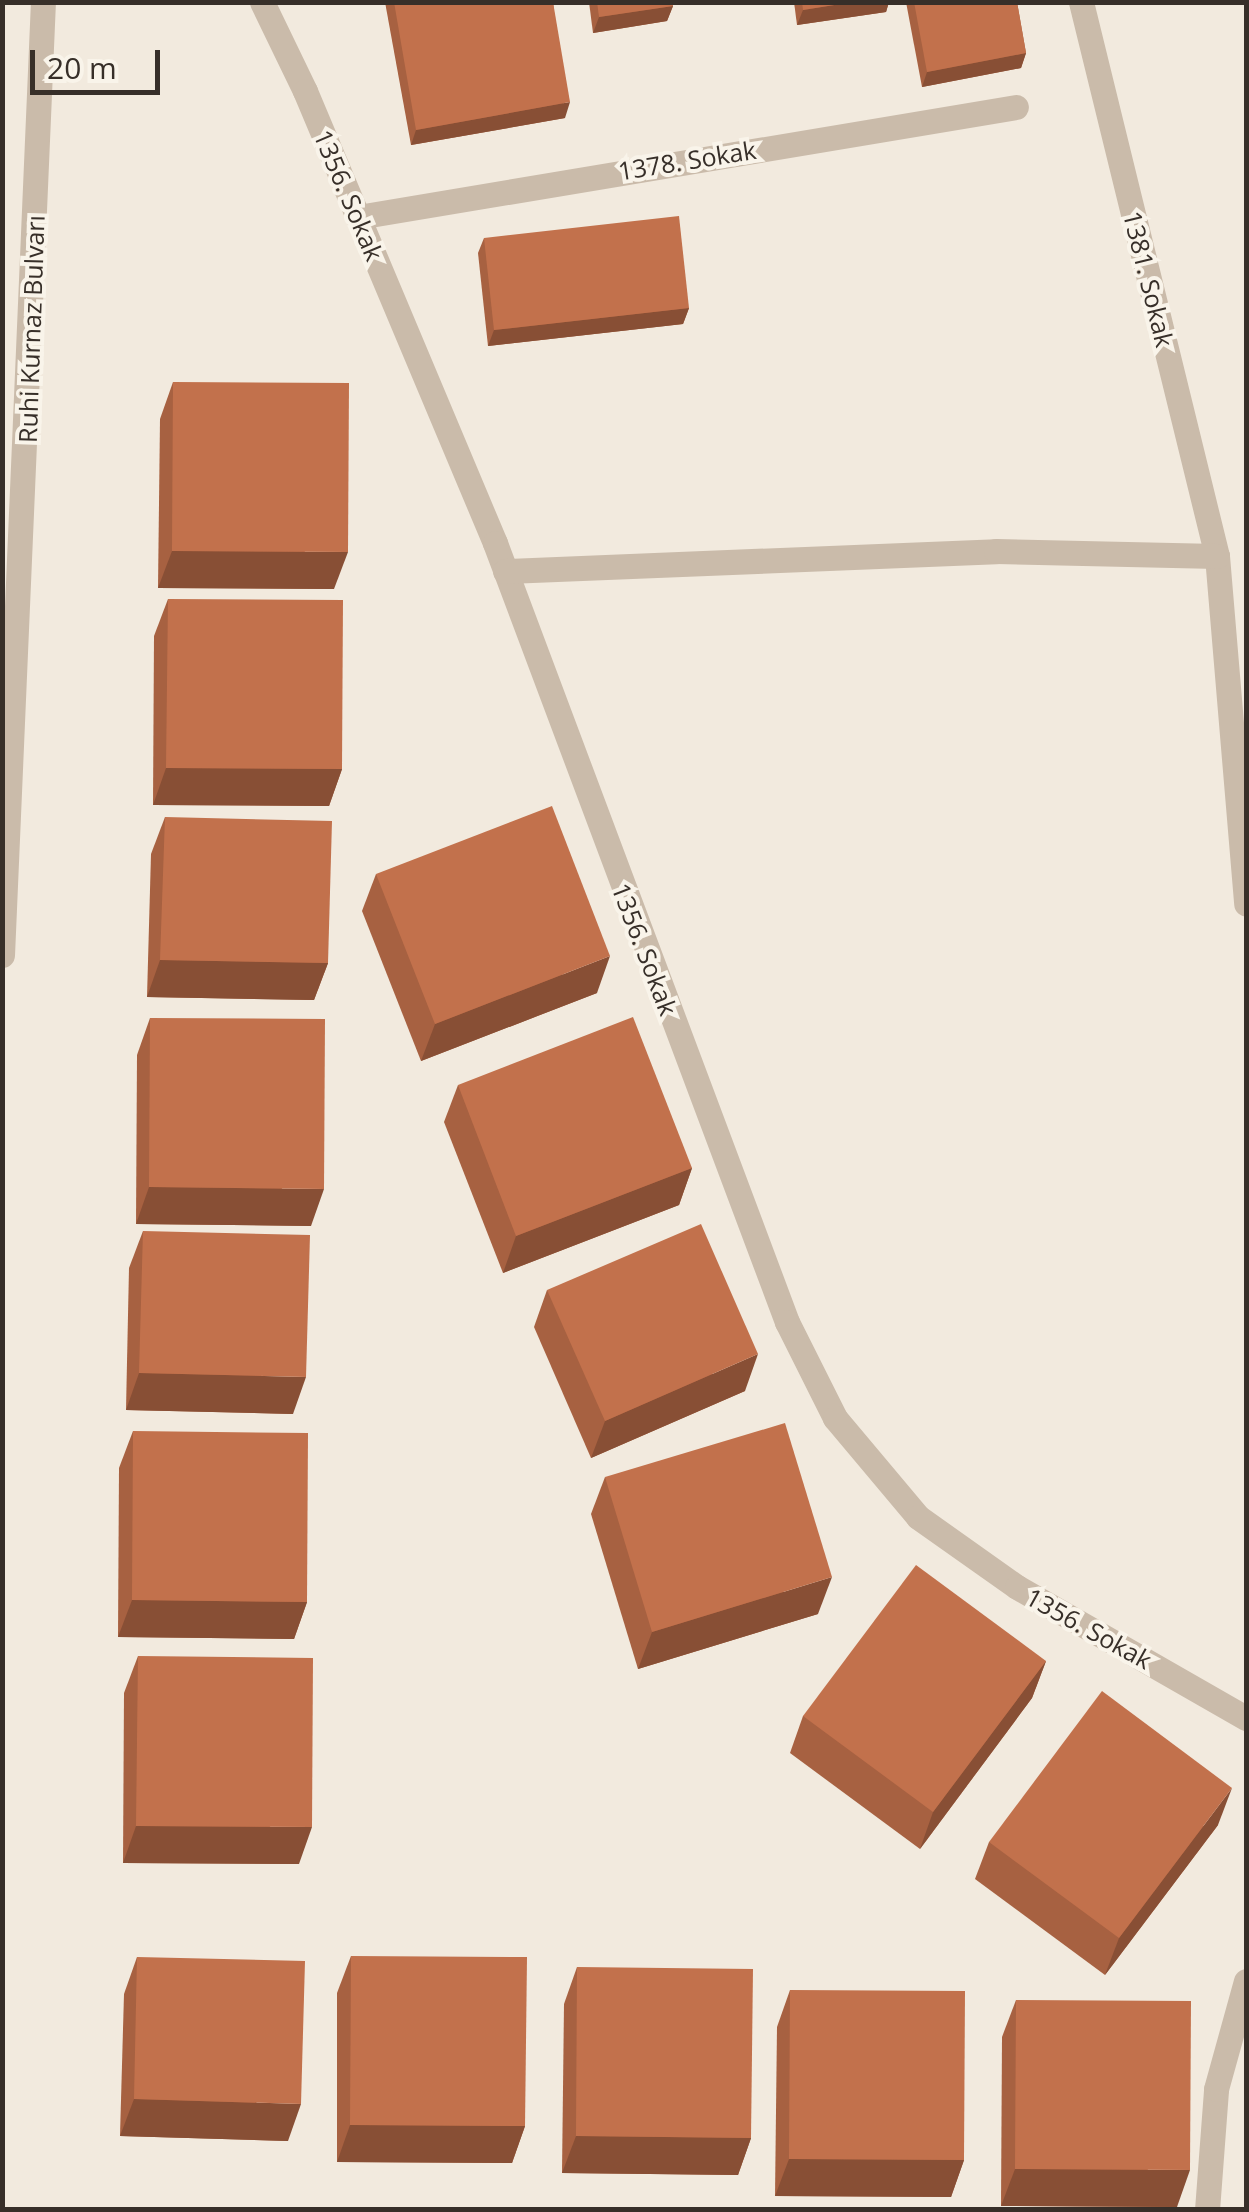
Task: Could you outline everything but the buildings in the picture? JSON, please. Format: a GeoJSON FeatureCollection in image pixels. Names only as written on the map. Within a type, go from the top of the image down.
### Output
{"type":"FeatureCollection","features":[{"type":"Feature","properties":{"kind":"street","name":"Ruhi Kurnaz Bulvarı"},"geometry":{"type":"LineString","coordinates":[[2,955],[11,620],[43,2]]}},
{"type":"Feature","properties":{"kind":"street","name":"1356. Sokak"},"geometry":{"type":"LineString","coordinates":[[262,2],[358,217],[505,571],[787,1322],[835,1418],[918,1517],[1017,1587],[1246,1718]]}},
{"type":"Feature","properties":{"kind":"street","name":"1381. Sokak"},"geometry":{"type":"LineString","coordinates":[[1080,2],[1217,556],[1246,904]]}},
{"type":"Feature","properties":{"kind":"street","name":"1378. Sokak"},"geometry":{"type":"LineString","coordinates":[[358,217],[1016,107]]}},
{"type":"Feature","properties":{"kind":"street"},"geometry":{"type":"LineString","coordinates":[[505,571],[996,550],[1217,556]]}},
{"type":"Feature","properties":{"kind":"street"},"geometry":{"type":"LineString","coordinates":[[1206,2210],[1216,2088],[1246,1981]]}}]}
